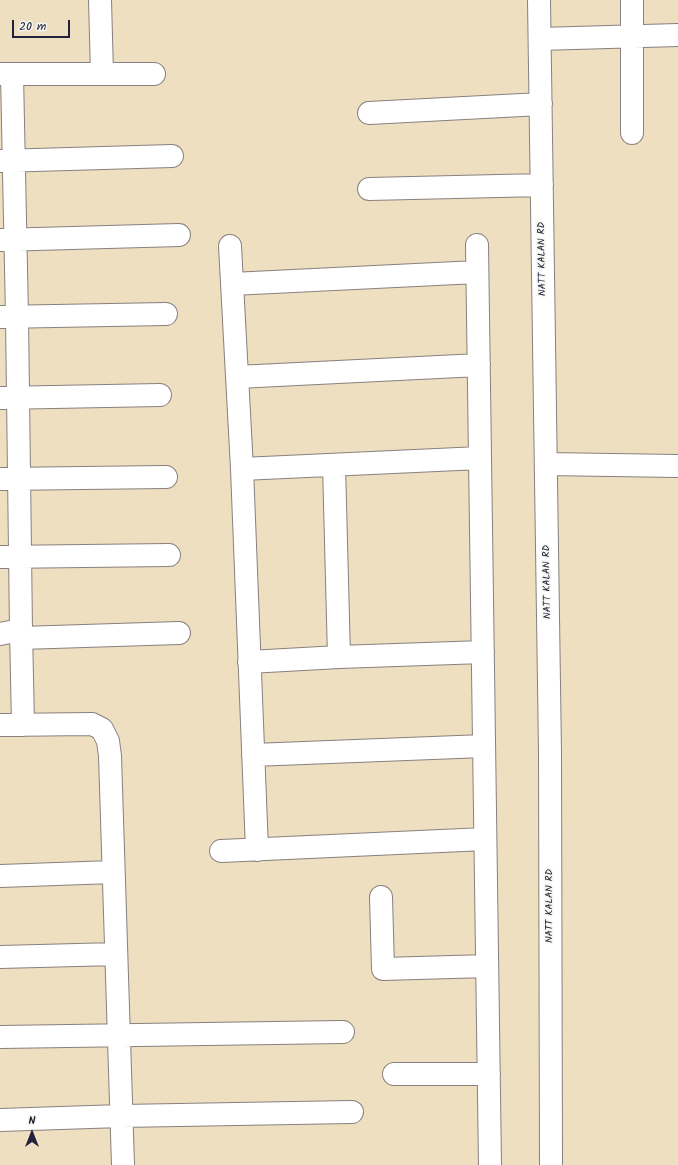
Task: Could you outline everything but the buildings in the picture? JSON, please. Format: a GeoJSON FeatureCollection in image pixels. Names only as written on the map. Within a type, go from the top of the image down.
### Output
{"type":"FeatureCollection","features":[{"type":"Feature","properties":{"kind":"street"},"geometry":{"type":"LineString","coordinates":[[100,0],[102,74]]}},
{"type":"Feature","properties":{"kind":"street","name":"NATT KALAN RD"},"geometry":{"type":"LineString","coordinates":[[539,0],[550,752],[551,1165]]}},
{"type":"Feature","properties":{"kind":"street"},"geometry":{"type":"LineString","coordinates":[[632,0],[632,133]]}},
{"type":"Feature","properties":{"kind":"street"},"geometry":{"type":"LineString","coordinates":[[540,39],[678,35]]}},
{"type":"Feature","properties":{"kind":"street"},"geometry":{"type":"LineString","coordinates":[[23,725],[21,634],[10,557],[6,74],[154,74]]}},
{"type":"Feature","properties":{"kind":"street"},"geometry":{"type":"LineString","coordinates":[[369,113],[541,104]]}},
{"type":"Feature","properties":{"kind":"street"},"geometry":{"type":"LineString","coordinates":[[7,161],[172,156]]}},
{"type":"Feature","properties":{"kind":"street"},"geometry":{"type":"LineString","coordinates":[[369,189],[542,185]]}},
{"type":"Feature","properties":{"kind":"street"},"geometry":{"type":"LineString","coordinates":[[8,240],[179,236]]}},
{"type":"Feature","properties":{"kind":"street"},"geometry":{"type":"LineString","coordinates":[[477,244],[490,1165]]}},
{"type":"Feature","properties":{"kind":"street"},"geometry":{"type":"LineString","coordinates":[[230,246],[242,469],[257,850]]}},
{"type":"Feature","properties":{"kind":"street"},"geometry":{"type":"LineString","coordinates":[[232,284],[478,272]]}},
{"type":"Feature","properties":{"kind":"street"},"geometry":{"type":"LineString","coordinates":[[9,317],[166,314]]}},
{"type":"Feature","properties":{"kind":"street"},"geometry":{"type":"LineString","coordinates":[[237,377],[479,365]]}},
{"type":"Feature","properties":{"kind":"street"},"geometry":{"type":"LineString","coordinates":[[9,398],[160,395]]}},
{"type":"Feature","properties":{"kind":"street"},"geometry":{"type":"LineString","coordinates":[[242,469],[480,458]]}},
{"type":"Feature","properties":{"kind":"street"},"geometry":{"type":"LineString","coordinates":[[546,464],[678,466]]}},
{"type":"Feature","properties":{"kind":"street"},"geometry":{"type":"LineString","coordinates":[[334,465],[340,657]]}},
{"type":"Feature","properties":{"kind":"street"},"geometry":{"type":"LineString","coordinates":[[10,479],[166,477]]}},
{"type":"Feature","properties":{"kind":"street"},"geometry":{"type":"LineString","coordinates":[[10,557],[169,555]]}},
{"type":"Feature","properties":{"kind":"street"},"geometry":{"type":"LineString","coordinates":[[0,634],[179,633]]}},
{"type":"Feature","properties":{"kind":"street"},"geometry":{"type":"LineString","coordinates":[[249,662],[483,652]]}},
{"type":"Feature","properties":{"kind":"street"},"geometry":{"type":"LineString","coordinates":[[0,725],[92,724],[102,730],[108,741],[110,756],[123,1165]]}},
{"type":"Feature","properties":{"kind":"street"},"geometry":{"type":"LineString","coordinates":[[253,755],[484,746]]}},
{"type":"Feature","properties":{"kind":"street"},"geometry":{"type":"LineString","coordinates":[[221,851],[486,839]]}},
{"type":"Feature","properties":{"kind":"street"},"geometry":{"type":"LineString","coordinates":[[0,876],[114,872]]}},
{"type":"Feature","properties":{"kind":"street"},"geometry":{"type":"LineString","coordinates":[[381,897],[383,969],[487,966]]}},
{"type":"Feature","properties":{"kind":"street"},"geometry":{"type":"LineString","coordinates":[[0,957],[116,954]]}},
{"type":"Feature","properties":{"kind":"street"},"geometry":{"type":"LineString","coordinates":[[0,1038],[343,1032]]}},
{"type":"Feature","properties":{"kind":"street"},"geometry":{"type":"LineString","coordinates":[[394,1074],[489,1074]]}},
{"type":"Feature","properties":{"kind":"street"},"geometry":{"type":"LineString","coordinates":[[0,1120],[121,1116],[352,1112]]}}]}
